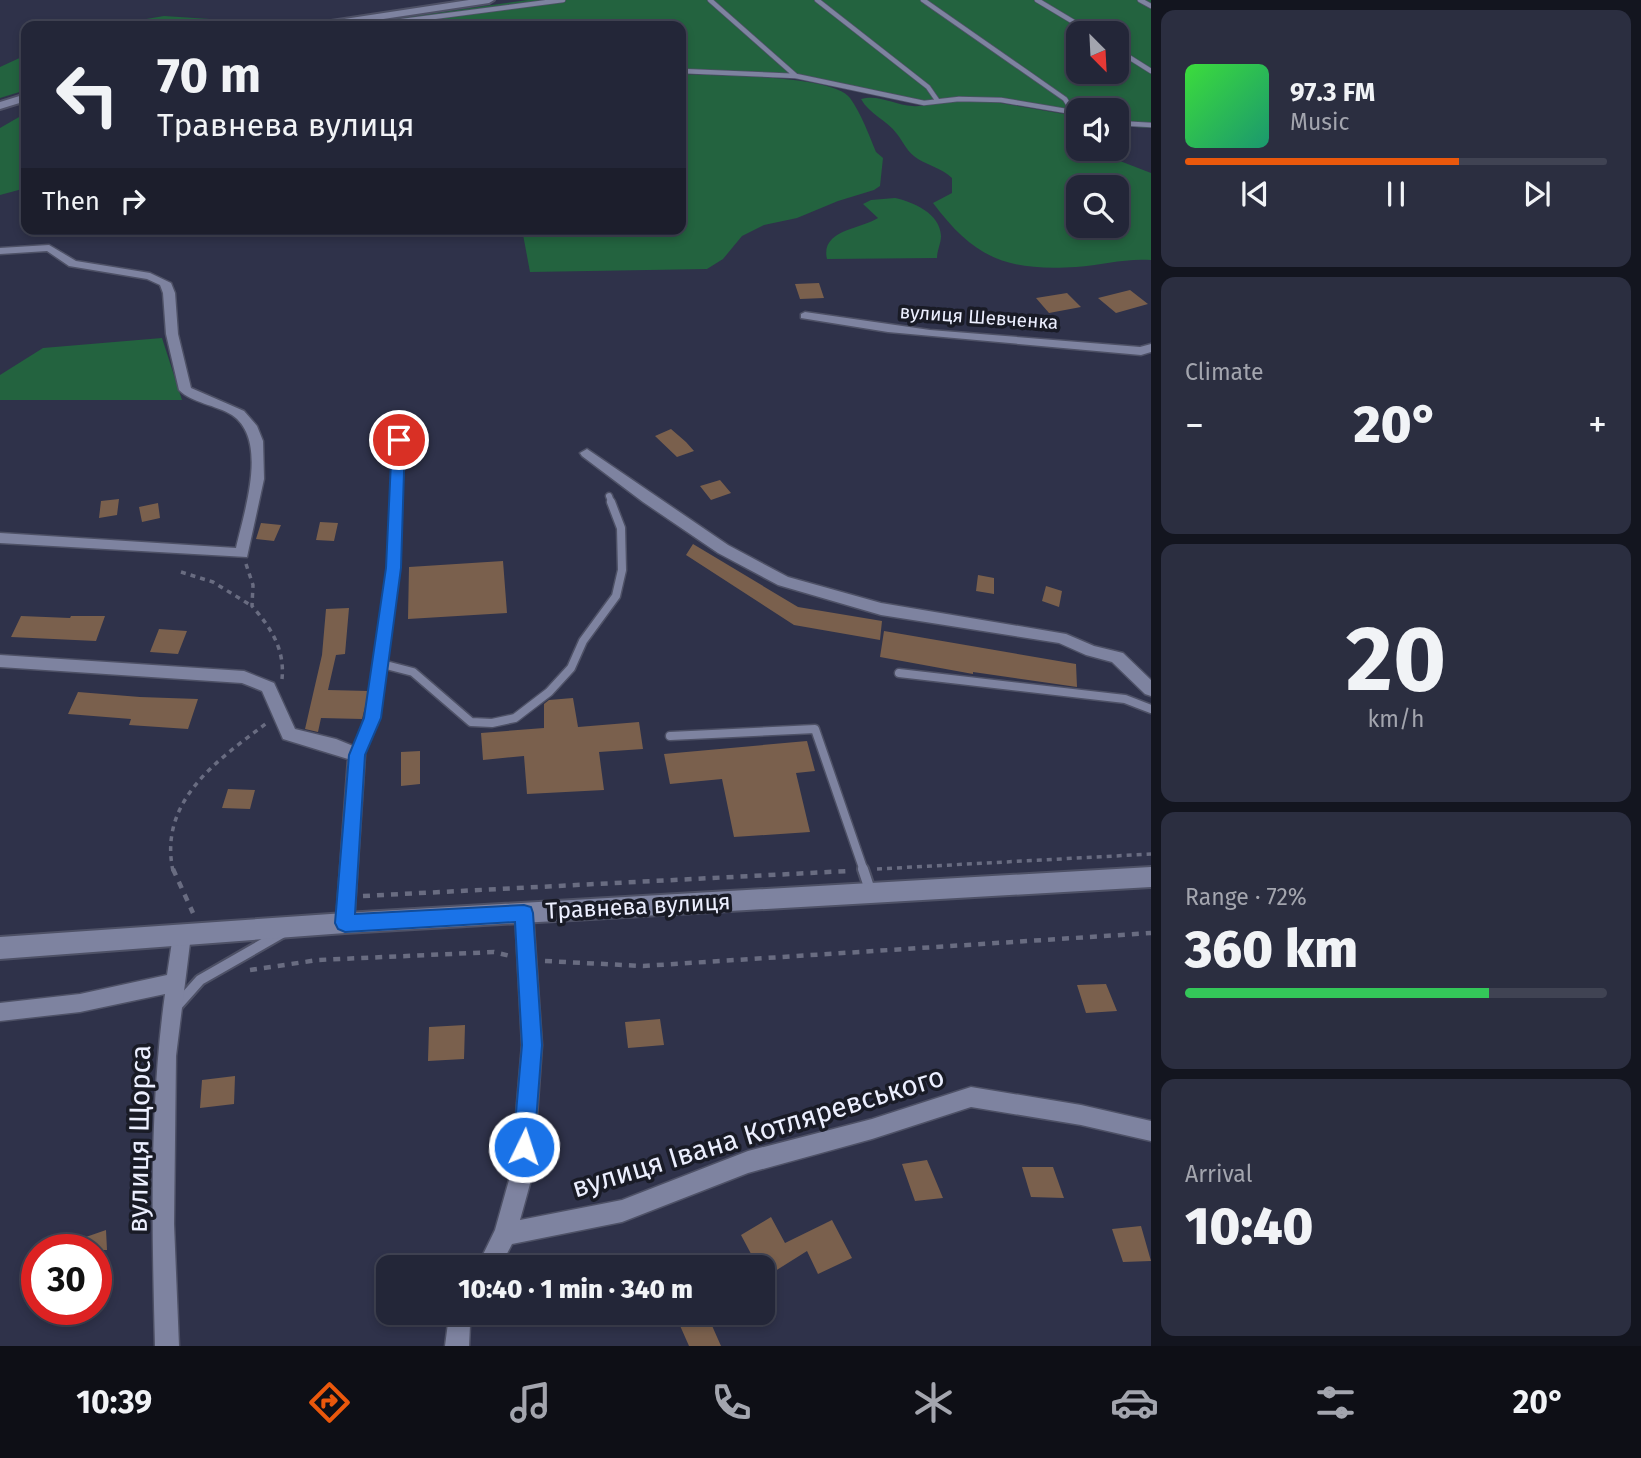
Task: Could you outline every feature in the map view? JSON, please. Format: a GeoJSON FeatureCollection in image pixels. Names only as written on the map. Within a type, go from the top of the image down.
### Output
{"type":"FeatureCollection","features":[{"type":"Feature","properties":{"kind":"street"},"geometry":{"type":"LineString","coordinates":[[394,21],[489,0]]}},
{"type":"Feature","properties":{"kind":"street"},"geometry":{"type":"LineString","coordinates":[[0,106],[21,99]]}},
{"type":"Feature","properties":{"kind":"street"},"geometry":{"type":"LineString","coordinates":[[0,251],[49,247],[73,264],[150,276],[165,283],[169,293],[172,334],[185,390],[240,414],[255,431],[260,458],[242,553],[0,538]]}},
{"type":"Feature","properties":{"kind":"street","name":"вулиця Шевченка"},"geometry":{"type":"LineString","coordinates":[[805,316],[861,327],[1032,339],[1148,351]]}},
{"type":"Feature","properties":{"kind":"street"},"geometry":{"type":"LineString","coordinates":[[587,453],[648,499],[723,549],[783,581],[881,609],[1061,638],[1091,651],[1117,657],[1151,690]]}},
{"type":"Feature","properties":{"kind":"street"},"geometry":{"type":"LineString","coordinates":[[0,661],[244,677],[268,687],[289,734],[336,746],[357,755],[345,923]]}},
{"type":"Feature","properties":{"kind":"street","name":"Травнева вулиця"},"geometry":{"type":"LineString","coordinates":[[0,948],[345,923],[1151,877]]}},
{"type":"Feature","properties":{"kind":"street"},"geometry":{"type":"LineString","coordinates":[[494,1255],[505,1234],[522,1173],[532,1045],[524,913]]}},
{"type":"Feature","properties":{"kind":"street","name":"вулиця Щорса"},"geometry":{"type":"LineString","coordinates":[[167,1346],[164,1159],[166,1056],[176,982],[193,934]]}},
{"type":"Feature","properties":{"kind":"street"},"geometry":{"type":"LineString","coordinates":[[0,1012],[79,1003],[176,982]]}},
{"type":"Feature","properties":{"kind":"street","name":"вулиця Івана Котляревського"},"geometry":{"type":"LineString","coordinates":[[505,1234],[622,1211],[748,1162],[873,1129],[971,1097],[1081,1115],[1151,1131]]}},
{"type":"Feature","properties":{"kind":"street"},"geometry":{"type":"LineString","coordinates":[[457,1346],[459,1325]]}},
{"type":"Feature","properties":{"kind":"lane"},"geometry":{"type":"LineString","coordinates":[[394,21],[563,0]]}},
{"type":"Feature","properties":{"kind":"lane"},"geometry":{"type":"LineString","coordinates":[[710,0],[796,76]]}},
{"type":"Feature","properties":{"kind":"lane"},"geometry":{"type":"LineString","coordinates":[[817,0],[928,87],[937,100]]}},
{"type":"Feature","properties":{"kind":"lane"},"geometry":{"type":"LineString","coordinates":[[923,0],[1066,100]]}},
{"type":"Feature","properties":{"kind":"lane"},"geometry":{"type":"LineString","coordinates":[[1037,0],[1072,21]]}},
{"type":"Feature","properties":{"kind":"lane"},"geometry":{"type":"LineString","coordinates":[[1140,0],[1151,6]]}},
{"type":"Feature","properties":{"kind":"lane"},"geometry":{"type":"LineString","coordinates":[[1129,57],[1151,71]]}},
{"type":"Feature","properties":{"kind":"lane"},"geometry":{"type":"LineString","coordinates":[[686,71],[796,76],[924,103],[937,100],[1008,101],[1066,111]]}},
{"type":"Feature","properties":{"kind":"lane"},"geometry":{"type":"LineString","coordinates":[[1129,124],[1151,125]]}},
{"type":"Feature","properties":{"kind":"lane"},"geometry":{"type":"LineString","coordinates":[[357,755],[372,718],[382,664],[394,568],[399,440]]}},
{"type":"Feature","properties":{"kind":"lane"},"geometry":{"type":"LineString","coordinates":[[382,664],[413,672],[471,722],[492,723],[515,718],[550,692],[572,668],[583,641],[616,596],[622,570],[621,528],[609,496]]}},
{"type":"Feature","properties":{"kind":"lane"},"geometry":{"type":"LineString","coordinates":[[899,673],[1125,699],[1151,709]]}},
{"type":"Feature","properties":{"kind":"lane"},"geometry":{"type":"LineString","coordinates":[[670,736],[815,729],[871,893]]}},
{"type":"Feature","properties":{"kind":"lane"},"geometry":{"type":"LineString","coordinates":[[172,1012],[200,980],[294,927]]}},
{"type":"Feature","properties":{"kind":"path"},"geometry":{"type":"LineString","coordinates":[[242,553],[253,585],[252,606]]}},
{"type":"Feature","properties":{"kind":"path"},"geometry":{"type":"LineString","coordinates":[[181,572],[213,582],[252,606],[273,630],[283,653],[283,677],[269,721],[204,774],[173,818],[169,834],[174,874],[193,934]]}},
{"type":"Feature","properties":{"kind":"path"},"geometry":{"type":"LineString","coordinates":[[348,896],[1151,854]]}},
{"type":"Feature","properties":{"kind":"path"},"geometry":{"type":"LineString","coordinates":[[245,971],[291,962],[450,952],[494,952],[526,960],[643,966],[1151,933]]}},
{"type":"Feature","properties":{"kind":"green space"},"geometry":{"type":"Polygon","coordinates":[[[528,0],[1151,0],[1151,128],[1129,127],[1129,98],[1066,98],[1066,113],[1008,101],[994,102],[1064,114],[1066,161],[1120,161],[1151,173],[1151,260],[1076,267],[1030,267],[994,258],[979,249],[948,222],[933,203],[952,193],[952,178],[914,156],[893,129],[861,99],[874,98],[916,106],[936,103],[922,104],[795,78],[686,73],[686,21],[379,21],[528,0]]]}},
{"type":"Feature","properties":{"kind":"green space"},"geometry":{"type":"Polygon","coordinates":[[[164,16],[226,21],[134,21],[164,16]]]}},
{"type":"Feature","properties":{"kind":"green space"},"geometry":{"type":"Polygon","coordinates":[[[21,57],[21,92],[0,98],[0,67],[21,57]]]}},
{"type":"Feature","properties":{"kind":"green space"},"geometry":{"type":"Polygon","coordinates":[[[686,74],[797,80],[839,90],[854,104],[876,152],[883,158],[880,186],[874,190],[797,218],[764,225],[742,236],[723,259],[707,269],[530,272],[523,235],[686,235],[686,74]]]}},
{"type":"Feature","properties":{"kind":"green space"},"geometry":{"type":"Polygon","coordinates":[[[21,116],[21,189],[0,195],[0,128],[21,116]]]}},
{"type":"Feature","properties":{"kind":"green space"},"geometry":{"type":"Polygon","coordinates":[[[895,198],[910,202],[936,221],[941,236],[937,258],[827,259],[826,249],[836,236],[878,218],[863,204],[871,200],[895,198]]]}},
{"type":"Feature","properties":{"kind":"green space"},"geometry":{"type":"Polygon","coordinates":[[[162,338],[182,400],[0,400],[0,375],[43,348],[162,338]]]}},
{"type":"Feature","properties":{"kind":"building"},"geometry":{"type":"Polygon","coordinates":[[[819,283],[824,298],[800,299],[795,284],[819,283]]]}},
{"type":"Feature","properties":{"kind":"building"},"geometry":{"type":"Polygon","coordinates":[[[1130,290],[1148,304],[1116,313],[1098,298],[1130,290]]]}},
{"type":"Feature","properties":{"kind":"building"},"geometry":{"type":"Polygon","coordinates":[[[1067,293],[1081,307],[1049,313],[1036,298],[1067,293]]]}},
{"type":"Feature","properties":{"kind":"building"},"geometry":{"type":"Polygon","coordinates":[[[671,429],[694,451],[677,457],[655,436],[671,429]]]}},
{"type":"Feature","properties":{"kind":"building"},"geometry":{"type":"Polygon","coordinates":[[[720,480],[731,493],[711,500],[700,486],[720,480]]]}},
{"type":"Feature","properties":{"kind":"building"},"geometry":{"type":"Polygon","coordinates":[[[119,499],[117,515],[99,518],[101,501],[119,499]]]}},
{"type":"Feature","properties":{"kind":"building"},"geometry":{"type":"Polygon","coordinates":[[[158,503],[160,518],[142,522],[139,507],[158,503]]]}},
{"type":"Feature","properties":{"kind":"building"},"geometry":{"type":"Polygon","coordinates":[[[320,522],[338,523],[334,541],[316,540],[320,522]]]}},
{"type":"Feature","properties":{"kind":"building"},"geometry":{"type":"Polygon","coordinates":[[[261,523],[281,525],[274,541],[256,539],[261,523]]]}},
{"type":"Feature","properties":{"kind":"building"},"geometry":{"type":"Polygon","coordinates":[[[693,544],[798,607],[882,621],[880,640],[794,625],[686,555],[693,544]]]}},
{"type":"Feature","properties":{"kind":"building"},"geometry":{"type":"Polygon","coordinates":[[[503,561],[507,613],[408,619],[409,567],[503,561]]]}},
{"type":"Feature","properties":{"kind":"building"},"geometry":{"type":"Polygon","coordinates":[[[978,575],[994,578],[994,594],[976,591],[978,575]]]}},
{"type":"Feature","properties":{"kind":"building"},"geometry":{"type":"Polygon","coordinates":[[[1046,586],[1062,591],[1059,607],[1042,601],[1046,586]]]}},
{"type":"Feature","properties":{"kind":"building"},"geometry":{"type":"Polygon","coordinates":[[[349,608],[345,654],[336,655],[328,690],[369,691],[362,719],[321,718],[318,732],[305,729],[322,655],[326,609],[349,608]]]}},
{"type":"Feature","properties":{"kind":"building"},"geometry":{"type":"Polygon","coordinates":[[[21,616],[105,616],[96,641],[11,637],[21,616]]]}},
{"type":"Feature","properties":{"kind":"building"},"geometry":{"type":"Polygon","coordinates":[[[159,629],[187,631],[178,654],[150,652],[159,629]]]}},
{"type":"Feature","properties":{"kind":"building"},"geometry":{"type":"Polygon","coordinates":[[[884,631],[1076,664],[1077,687],[973,674],[880,657],[884,631]]]}},
{"type":"Feature","properties":{"kind":"building"},"geometry":{"type":"Polygon","coordinates":[[[78,692],[198,699],[188,729],[129,725],[131,719],[68,714],[78,692]]]}},
{"type":"Feature","properties":{"kind":"building"},"geometry":{"type":"Polygon","coordinates":[[[573,698],[578,727],[639,722],[643,749],[599,752],[604,790],[527,794],[524,756],[483,760],[481,733],[544,728],[544,704],[549,700],[573,698]]]}},
{"type":"Feature","properties":{"kind":"building"},"geometry":{"type":"Polygon","coordinates":[[[807,741],[815,771],[796,773],[810,832],[734,837],[722,779],[670,784],[664,754],[807,741]]]}},
{"type":"Feature","properties":{"kind":"building"},"geometry":{"type":"Polygon","coordinates":[[[420,751],[420,784],[401,786],[401,752],[420,751]]]}},
{"type":"Feature","properties":{"kind":"building"},"geometry":{"type":"Polygon","coordinates":[[[228,789],[255,790],[250,809],[222,808],[228,789]]]}},
{"type":"Feature","properties":{"kind":"building"},"geometry":{"type":"Polygon","coordinates":[[[1106,984],[1117,1011],[1086,1013],[1077,985],[1106,984]]]}},
{"type":"Feature","properties":{"kind":"building"},"geometry":{"type":"Polygon","coordinates":[[[660,1019],[664,1045],[628,1048],[625,1022],[660,1019]]]}},
{"type":"Feature","properties":{"kind":"building"},"geometry":{"type":"Polygon","coordinates":[[[465,1025],[464,1059],[428,1061],[429,1027],[465,1025]]]}},
{"type":"Feature","properties":{"kind":"building"},"geometry":{"type":"Polygon","coordinates":[[[235,1076],[234,1104],[200,1108],[202,1080],[235,1076]]]}},
{"type":"Feature","properties":{"kind":"building"},"geometry":{"type":"Polygon","coordinates":[[[927,1160],[943,1198],[915,1201],[902,1164],[927,1160]]]}},
{"type":"Feature","properties":{"kind":"building"},"geometry":{"type":"Polygon","coordinates":[[[1022,1167],[1053,1167],[1064,1198],[1031,1197],[1022,1167]]]}},
{"type":"Feature","properties":{"kind":"building"},"geometry":{"type":"Polygon","coordinates":[[[771,1217],[785,1243],[832,1220],[852,1258],[818,1274],[807,1251],[775,1271],[775,1255],[752,1255],[741,1235],[771,1217]]]}},
{"type":"Feature","properties":{"kind":"building"},"geometry":{"type":"Polygon","coordinates":[[[1141,1226],[1151,1261],[1123,1262],[1112,1229],[1141,1226]]]}},
{"type":"Feature","properties":{"kind":"building"},"geometry":{"type":"Polygon","coordinates":[[[680,1325],[712,1325],[721,1346],[689,1346],[680,1325]]]}},
{"type":"Feature","properties":{"kind":"route"},"geometry":{"type":"LineString","coordinates":[[399,440],[394,568],[372,718],[357,755],[345,923],[524,913],[532,1045],[524,1147]]}}]}
